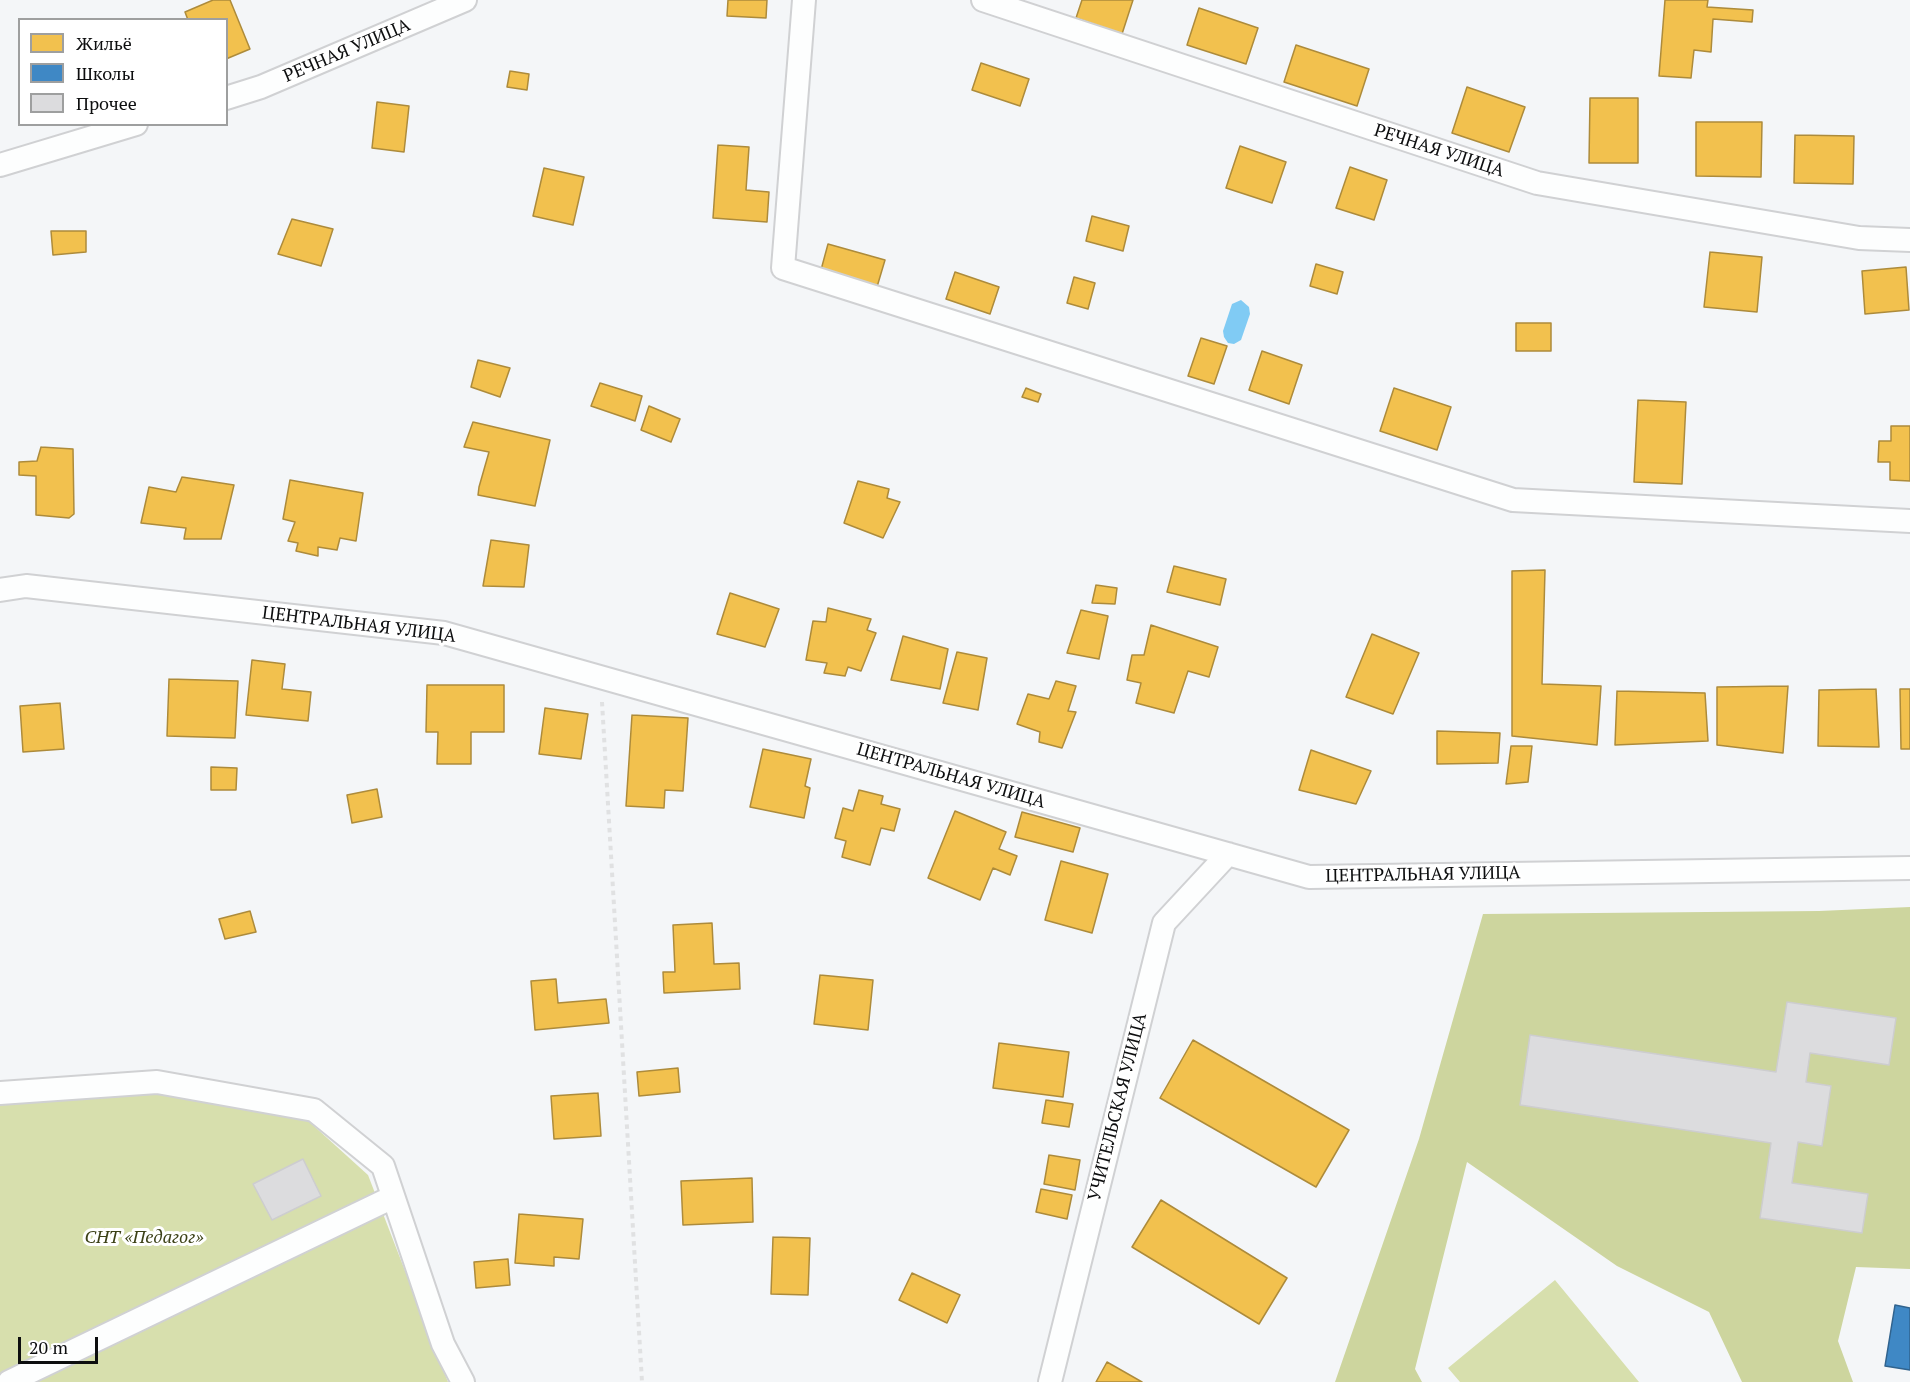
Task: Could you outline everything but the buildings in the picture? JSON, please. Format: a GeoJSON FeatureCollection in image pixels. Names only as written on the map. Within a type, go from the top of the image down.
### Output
{"type":"FeatureCollection","features":[{"type":"Feature","properties":{"kind":"street","name":"РЕЧНАЯ УЛИЦА"},"geometry":{"type":"LineString","coordinates":[[228,97],[261,87],[465,0]]}},
{"type":"Feature","properties":{"kind":"street"},"geometry":{"type":"LineString","coordinates":[[804,0],[783,268],[1514,500],[1910,521]]}},
{"type":"Feature","properties":{"kind":"street","name":"РЕЧНАЯ УЛИЦА"},"geometry":{"type":"LineString","coordinates":[[983,0],[1537,183],[1859,238],[1910,240]]}},
{"type":"Feature","properties":{"kind":"street"},"geometry":{"type":"LineString","coordinates":[[0,165],[129,126]]}},
{"type":"Feature","properties":{"kind":"street","name":"ЦЕНТРАЛЬНАЯ УЛИЦА"},"geometry":{"type":"LineString","coordinates":[[0,590],[26,586],[444,633],[1309,877],[1910,868]]}},
{"type":"Feature","properties":{"kind":"street","name":"УЧИТЕЛЬСКАЯ УЛИЦА"},"geometry":{"type":"LineString","coordinates":[[1050,1382],[1164,923],[1228,854]]}},
{"type":"Feature","properties":{"kind":"street"},"geometry":{"type":"LineString","coordinates":[[0,1094],[157,1082],[314,1110],[382,1166],[443,1344],[463,1382]]}},
{"type":"Feature","properties":{"kind":"street"},"geometry":{"type":"LineString","coordinates":[[9,1382],[393,1197]]}},
{"type":"Feature","properties":{"kind":"path"},"geometry":{"type":"LineString","coordinates":[[601,677],[642,1382]]}},
{"type":"Feature","properties":{"kind":"green space"},"geometry":{"type":"Polygon","coordinates":[[[1910,907],[1910,1269],[1856,1267],[1838,1341],[1853,1382],[1742,1382],[1709,1312],[1617,1266],[1467,1162],[1415,1369],[1422,1382],[1335,1382],[1419,1139],[1483,914],[1819,911],[1910,907]]]}},
{"type":"Feature","properties":{"kind":"green space","name":"СНТ «Педагог»"},"geometry":{"type":"Polygon","coordinates":[[[149,1092],[304,1117],[368,1175],[448,1382],[0,1382],[0,1103],[149,1092]]]}},
{"type":"Feature","properties":{"kind":"green space"},"geometry":{"type":"Polygon","coordinates":[[[1555,1280],[1639,1382],[1460,1382],[1448,1368],[1555,1280]]]}},
{"type":"Feature","properties":{"kind":"water"},"geometry":{"type":"Polygon","coordinates":[[[1241,300],[1249,307],[1250,314],[1241,340],[1234,344],[1228,343],[1223,331],[1232,304],[1241,300]]]}}]}
